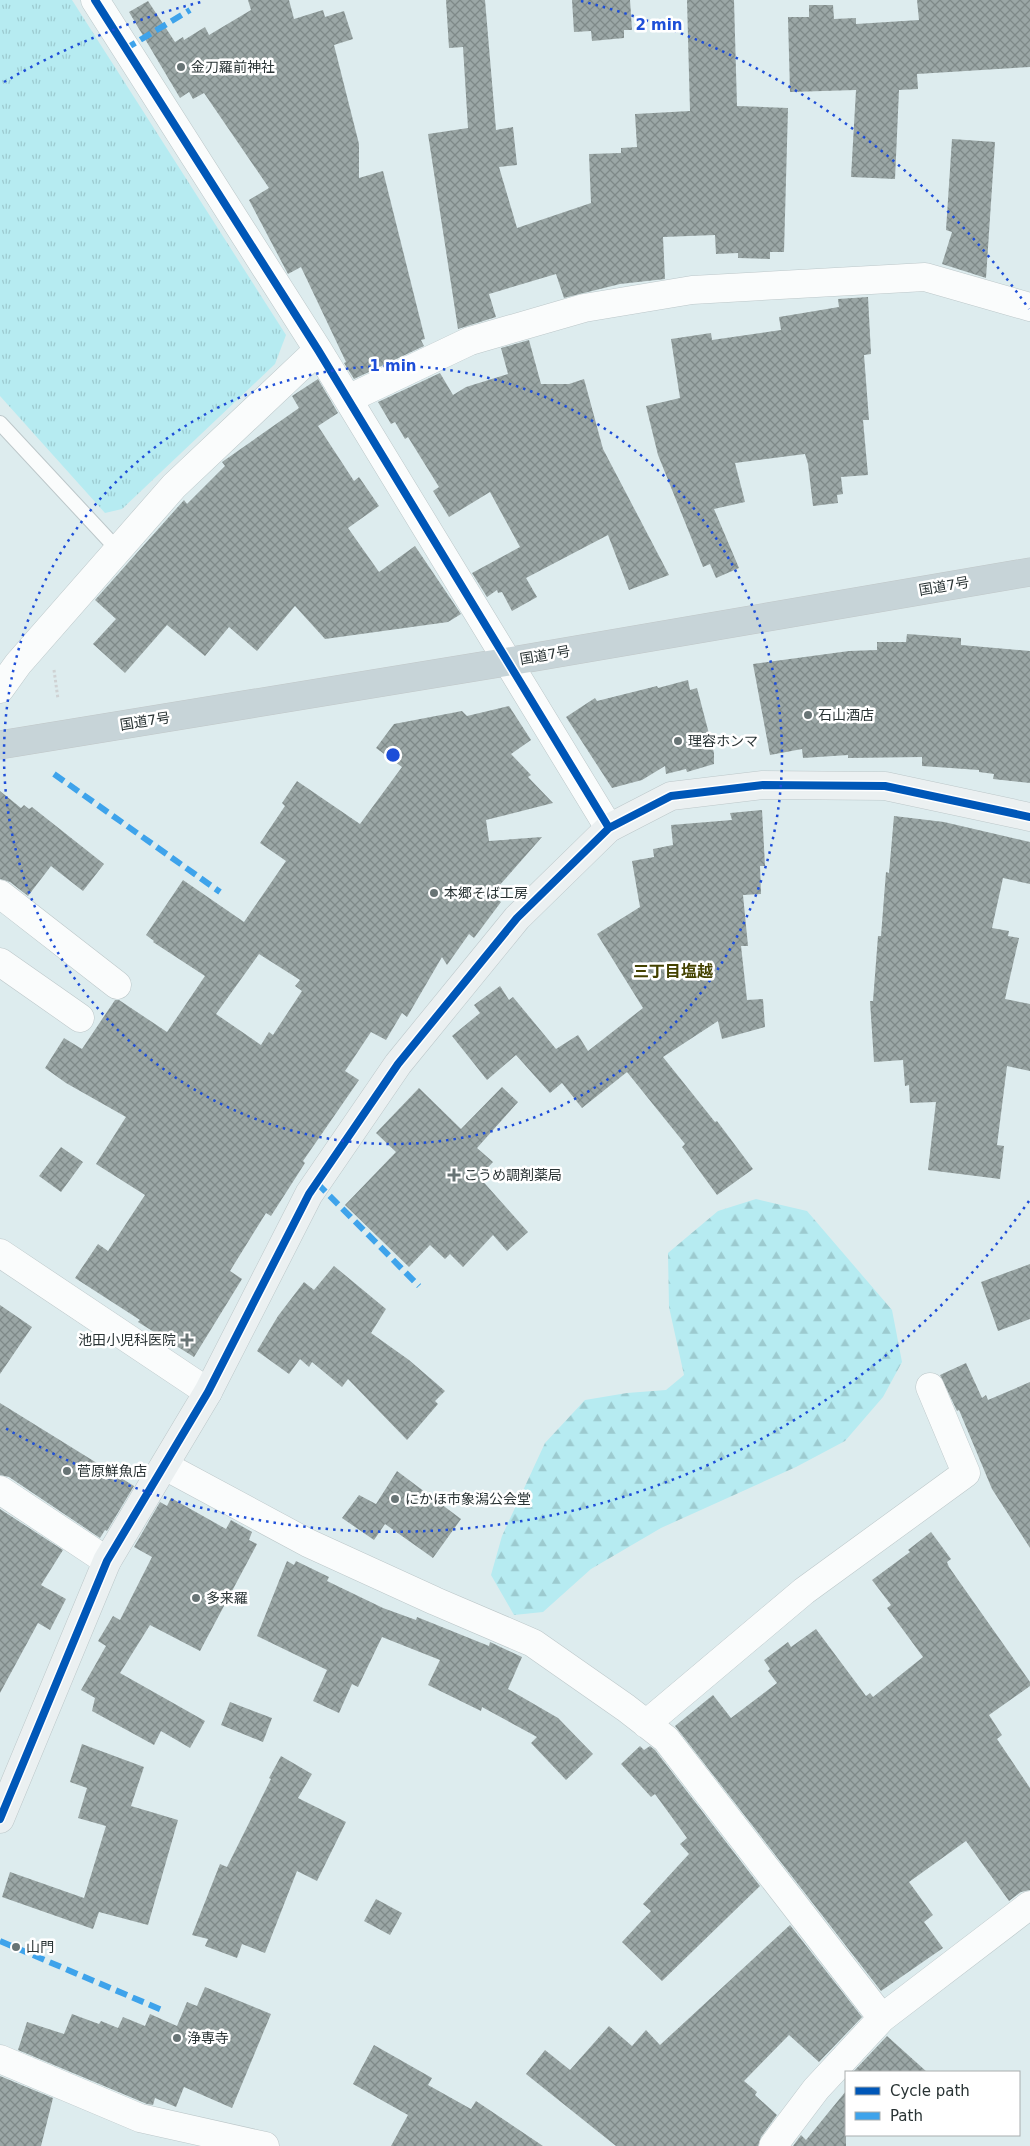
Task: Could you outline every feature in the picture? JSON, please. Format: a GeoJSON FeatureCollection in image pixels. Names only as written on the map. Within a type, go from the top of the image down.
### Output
{"type":"FeatureCollection","features":[{"type":"Feature","properties":{"kind":"highway","name":"国道7号"},"geometry":{"type":"LineString","coordinates":[[0,745],[506,662],[1030,572]]}},
{"type":"Feature","properties":{"kind":"street"},"geometry":{"type":"LineString","coordinates":[[95,0],[318,350],[477,610],[506,662],[609,828]]}},
{"type":"Feature","properties":{"kind":"street"},"geometry":{"type":"LineString","coordinates":[[348,399],[470,341],[584,308],[692,290],[925,277],[1030,307]]}},
{"type":"Feature","properties":{"kind":"street"},"geometry":{"type":"LineString","coordinates":[[0,689],[18,664],[174,486],[318,350]]}},
{"type":"Feature","properties":{"kind":"street"},"geometry":{"type":"LineString","coordinates":[[0,1819],[107,1561],[208,1392],[309,1194],[398,1064],[517,918],[609,828],[671,796],[763,785],[885,786],[1030,817]]}},
{"type":"Feature","properties":{"kind":"street"},"geometry":{"type":"LineString","coordinates":[[0,894],[118,985]]}},
{"type":"Feature","properties":{"kind":"street"},"geometry":{"type":"LineString","coordinates":[[0,962],[80,1018]]}},
{"type":"Feature","properties":{"kind":"street"},"geometry":{"type":"LineString","coordinates":[[0,1253],[208,1392]]}},
{"type":"Feature","properties":{"kind":"street"},"geometry":{"type":"LineString","coordinates":[[646,1724],[804,1591],[966,1473],[930,1388]]}},
{"type":"Feature","properties":{"kind":"street"},"geometry":{"type":"LineString","coordinates":[[165,1466],[308,1543],[533,1643],[666,1739],[882,2018]]}},
{"type":"Feature","properties":{"kind":"street"},"geometry":{"type":"LineString","coordinates":[[0,1490],[107,1561]]}},
{"type":"Feature","properties":{"kind":"street"},"geometry":{"type":"LineString","coordinates":[[773,2146],[816,2089],[882,2018],[1030,1905]]}},
{"type":"Feature","properties":{"kind":"street"},"geometry":{"type":"LineString","coordinates":[[0,2059],[140,2118],[265,2146]]}},
{"type":"Feature","properties":{"kind":"lane"},"geometry":{"type":"LineString","coordinates":[[0,423],[118,550]]}},
{"type":"Feature","properties":{"kind":"path"},"geometry":{"type":"LineString","coordinates":[[52,660],[58,699]]}},
{"type":"Feature","properties":{"kind":"green space"},"geometry":{"type":"Polygon","coordinates":[[[0,0],[72,0],[286,335],[275,364],[122,509],[105,513],[0,396],[0,0]]]}},
{"type":"Feature","properties":{"kind":"green space"},"geometry":{"type":"Polygon","coordinates":[[[756,1199],[807,1211],[892,1310],[902,1362],[883,1397],[845,1441],[796,1467],[661,1528],[591,1569],[543,1612],[514,1615],[491,1575],[502,1536],[545,1443],[585,1400],[627,1393],[666,1390],[684,1375],[669,1307],[668,1253],[718,1211],[756,1199]]]}},
{"type":"Feature","properties":{"kind":"building"},"geometry":{"type":"Polygon","coordinates":[[[248,0],[289,0],[294,19],[323,10],[325,17],[344,11],[353,39],[334,45],[359,144],[359,178],[383,171],[425,339],[421,340],[424,346],[354,379],[344,363],[346,362],[301,267],[288,274],[249,200],[269,188],[204,93],[193,99],[189,92],[180,98],[129,12],[148,1],[175,42],[183,37],[184,40],[205,27],[209,35],[251,10],[248,0]]]}},
{"type":"Feature","properties":{"kind":"building"},"geometry":{"type":"Polygon","coordinates":[[[446,0],[485,0],[496,130],[513,127],[517,165],[499,167],[517,228],[591,203],[589,154],[621,153],[621,148],[637,147],[635,114],[690,111],[687,0],[734,0],[737,106],[788,108],[784,252],[770,252],[770,259],[738,258],[738,253],[716,254],[715,235],[663,237],[665,279],[620,284],[564,298],[556,274],[489,294],[496,317],[458,329],[428,134],[468,128],[463,47],[449,48],[446,0]]]}},
{"type":"Feature","properties":{"kind":"building"},"geometry":{"type":"Polygon","coordinates":[[[572,0],[630,0],[632,30],[624,30],[624,38],[592,41],[591,31],[574,32],[572,0]]]}},
{"type":"Feature","properties":{"kind":"building"},"geometry":{"type":"Polygon","coordinates":[[[917,0],[1030,0],[1030,67],[917,74],[918,89],[899,90],[895,179],[851,177],[856,90],[790,92],[788,17],[809,17],[809,5],[833,5],[834,19],[856,18],[856,24],[919,20],[917,0]]]}},
{"type":"Feature","properties":{"kind":"building"},"geometry":{"type":"Polygon","coordinates":[[[952,139],[995,142],[986,278],[942,264],[952,232],[946,230],[952,139]]]}},
{"type":"Feature","properties":{"kind":"building"},"geometry":{"type":"Polygon","coordinates":[[[868,297],[871,354],[864,355],[869,420],[863,420],[868,475],[841,477],[843,494],[837,495],[838,503],[813,506],[805,454],[735,463],[745,502],[714,509],[739,568],[716,578],[710,564],[703,567],[658,455],[646,406],[680,398],[671,339],[711,333],[712,340],[781,330],[779,317],[839,307],[838,299],[868,297]]]}},
{"type":"Feature","properties":{"kind":"building"},"geometry":{"type":"Polygon","coordinates":[[[529,340],[541,384],[569,384],[584,379],[603,449],[669,575],[629,590],[608,535],[526,578],[537,597],[512,611],[502,592],[498,593],[497,590],[487,597],[472,573],[520,547],[490,492],[449,517],[433,491],[439,487],[408,437],[405,439],[395,422],[391,424],[378,402],[440,373],[453,395],[466,387],[508,374],[501,348],[529,340]]]}},
{"type":"Feature","properties":{"kind":"building"},"geometry":{"type":"Polygon","coordinates":[[[318,379],[338,413],[318,426],[354,481],[359,477],[379,506],[348,528],[379,572],[415,546],[461,614],[448,622],[325,639],[295,606],[257,651],[229,627],[205,656],[167,625],[125,673],[93,644],[116,619],[95,600],[184,500],[187,504],[225,466],[222,462],[299,408],[292,396],[318,379]]]}},
{"type":"Feature","properties":{"kind":"building"},"geometry":{"type":"Polygon","coordinates":[[[907,634],[961,638],[961,645],[1030,651],[1030,783],[993,779],[994,774],[979,772],[979,770],[922,766],[922,757],[848,758],[848,755],[803,758],[802,749],[770,755],[753,664],[849,651],[877,650],[877,642],[906,642],[907,634]]]}},
{"type":"Feature","properties":{"kind":"building"},"geometry":{"type":"Polygon","coordinates":[[[688,680],[690,690],[697,688],[714,753],[714,764],[687,772],[686,769],[666,774],[665,766],[642,780],[612,788],[566,717],[595,698],[597,701],[688,680]]]}},
{"type":"Feature","properties":{"kind":"building"},"geometry":{"type":"Polygon","coordinates":[[[509,706],[531,740],[511,754],[531,775],[528,777],[553,803],[486,820],[489,841],[542,837],[491,895],[501,902],[474,938],[469,934],[447,965],[442,957],[407,1017],[402,1013],[386,1040],[371,1032],[345,1071],[359,1080],[303,1161],[305,1163],[271,1216],[266,1213],[230,1271],[242,1279],[194,1357],[138,1322],[140,1320],[75,1278],[98,1244],[108,1251],[145,1195],[96,1164],[126,1117],[66,1083],[45,1068],[64,1038],[82,1049],[115,1000],[119,1000],[167,1032],[205,976],[153,942],[146,935],[183,880],[244,922],[286,861],[260,843],[285,806],[282,803],[297,781],[360,824],[402,767],[376,748],[394,724],[462,711],[467,716],[509,706]],[[259,954],[216,1014],[261,1045],[269,1032],[273,1035],[302,991],[295,986],[300,980],[259,954]]]}},
{"type":"Feature","properties":{"kind":"building"},"geometry":{"type":"Polygon","coordinates":[[[0,791],[21,808],[24,805],[29,809],[32,807],[104,864],[83,891],[51,866],[28,896],[10,882],[0,879],[0,791]]]}},
{"type":"Feature","properties":{"kind":"building"},"geometry":{"type":"Polygon","coordinates":[[[762,810],[765,866],[760,866],[761,894],[743,895],[748,946],[741,946],[747,1000],[763,999],[765,1027],[722,1039],[718,1021],[663,1057],[715,1122],[717,1121],[753,1169],[717,1195],[682,1147],[685,1144],[627,1072],[582,1108],[562,1083],[550,1093],[516,1055],[487,1080],[452,1036],[480,1013],[474,1005],[500,986],[509,1000],[513,997],[556,1049],[578,1035],[588,1051],[643,1008],[597,934],[640,907],[632,861],[654,857],[653,849],[673,845],[671,825],[732,820],[730,813],[762,810]]]}},
{"type":"Feature","properties":{"kind":"building"},"geometry":{"type":"Polygon","coordinates":[[[894,816],[944,822],[1030,842],[1030,884],[1003,878],[992,928],[1009,931],[1008,936],[1019,938],[1005,999],[1030,1004],[1030,1071],[1007,1066],[997,1145],[1004,1146],[1000,1179],[928,1170],[936,1102],[910,1103],[909,1085],[905,1086],[903,1060],[874,1062],[870,1001],[873,1001],[878,936],[881,936],[886,872],[889,873],[894,816]]]}},
{"type":"Feature","properties":{"kind":"building"},"geometry":{"type":"Polygon","coordinates":[[[502,1087],[518,1102],[477,1148],[493,1162],[479,1177],[528,1232],[507,1251],[493,1235],[463,1267],[450,1254],[445,1259],[430,1245],[409,1267],[345,1205],[396,1152],[376,1133],[419,1088],[461,1129],[502,1087]]]}},
{"type":"Feature","properties":{"kind":"building"},"geometry":{"type":"Polygon","coordinates":[[[61,1147],[83,1162],[61,1192],[39,1176],[61,1147]]]}},
{"type":"Feature","properties":{"kind":"building"},"geometry":{"type":"Polygon","coordinates":[[[1030,1264],[1030,1319],[998,1331],[981,1282],[1030,1264]]]}},
{"type":"Feature","properties":{"kind":"building"},"geometry":{"type":"Polygon","coordinates":[[[334,1266],[386,1309],[371,1333],[409,1360],[445,1391],[435,1401],[438,1404],[407,1440],[348,1379],[342,1387],[312,1362],[309,1367],[300,1359],[289,1374],[257,1351],[278,1316],[304,1282],[314,1290],[334,1266]]]}},
{"type":"Feature","properties":{"kind":"building"},"geometry":{"type":"Polygon","coordinates":[[[0,1305],[32,1327],[0,1374],[0,1305]]]}},
{"type":"Feature","properties":{"kind":"building"},"geometry":{"type":"Polygon","coordinates":[[[966,1363],[982,1398],[986,1395],[988,1400],[1030,1382],[1030,1548],[992,1489],[959,1410],[957,1411],[940,1375],[966,1363]]]}},
{"type":"Feature","properties":{"kind":"building"},"geometry":{"type":"Polygon","coordinates":[[[0,1403],[134,1486],[107,1531],[105,1530],[100,1538],[9,1477],[0,1475],[0,1403]]]}},
{"type":"Feature","properties":{"kind":"building","name":"にかほ市象潟公会堂"},"geometry":{"type":"Polygon","coordinates":[[[397,1471],[461,1519],[433,1558],[385,1524],[374,1540],[342,1518],[359,1495],[376,1504],[397,1471]]]}},
{"type":"Feature","properties":{"kind":"building"},"geometry":{"type":"Polygon","coordinates":[[[171,1498],[226,1529],[231,1520],[252,1532],[249,1540],[257,1544],[200,1651],[150,1625],[120,1673],[205,1721],[190,1748],[161,1731],[154,1745],[92,1711],[95,1698],[81,1690],[106,1646],[98,1641],[113,1616],[120,1620],[152,1557],[134,1547],[160,1502],[167,1506],[171,1498]]]}},
{"type":"Feature","properties":{"kind":"building"},"geometry":{"type":"Polygon","coordinates":[[[0,1509],[63,1550],[41,1585],[66,1599],[50,1630],[38,1623],[0,1693],[0,1509]]]}},
{"type":"Feature","properties":{"kind":"building"},"geometry":{"type":"Polygon","coordinates":[[[931,1532],[951,1559],[947,1562],[949,1567],[1030,1682],[1030,1686],[989,1715],[1002,1735],[997,1739],[1030,1788],[1030,1890],[1021,1892],[1009,1901],[966,1841],[909,1882],[933,1915],[924,1922],[943,1948],[881,1991],[675,1726],[713,1695],[731,1718],[777,1683],[768,1671],[770,1669],[764,1660],[788,1642],[791,1647],[816,1629],[866,1696],[870,1693],[873,1697],[923,1657],[887,1608],[891,1605],[872,1580],[910,1552],[908,1550],[931,1532]]]}},
{"type":"Feature","properties":{"kind":"building"},"geometry":{"type":"Polygon","coordinates":[[[287,1561],[294,1565],[296,1561],[329,1577],[327,1581],[383,1608],[416,1620],[417,1617],[489,1646],[490,1642],[522,1657],[508,1689],[558,1718],[593,1754],[566,1780],[531,1743],[537,1737],[482,1707],[481,1711],[428,1685],[440,1660],[382,1637],[358,1687],[352,1684],[339,1713],[313,1701],[327,1670],[257,1636],[287,1561]]]}},
{"type":"Feature","properties":{"kind":"building"},"geometry":{"type":"Polygon","coordinates":[[[230,1702],[272,1718],[263,1742],[221,1725],[230,1702]]]}},
{"type":"Feature","properties":{"kind":"building"},"geometry":{"type":"Polygon","coordinates":[[[82,1744],[144,1767],[131,1806],[178,1820],[148,1925],[99,1912],[93,1929],[2,1897],[10,1872],[84,1898],[106,1826],[78,1818],[87,1788],[70,1782],[82,1744]]]}},
{"type":"Feature","properties":{"kind":"building"},"geometry":{"type":"Polygon","coordinates":[[[640,1746],[644,1750],[650,1746],[655,1750],[760,1886],[662,1981],[622,1942],[651,1911],[643,1904],[689,1854],[680,1844],[687,1838],[655,1794],[651,1797],[621,1764],[640,1746]]]}},
{"type":"Feature","properties":{"kind":"building"},"geometry":{"type":"Polygon","coordinates":[[[281,1756],[312,1774],[298,1798],[346,1822],[317,1881],[297,1871],[265,1953],[242,1944],[237,1958],[205,1946],[208,1939],[192,1935],[220,1864],[227,1867],[281,1756]]]}},
{"type":"Feature","properties":{"kind":"building"},"geometry":{"type":"Polygon","coordinates":[[[376,1899],[402,1913],[390,1935],[364,1921],[376,1899]]]}},
{"type":"Feature","properties":{"kind":"building"},"geometry":{"type":"Polygon","coordinates":[[[790,1925],[862,2017],[819,2062],[789,2035],[744,2081],[757,2092],[755,2095],[777,2115],[761,2137],[758,2146],[616,2146],[526,2074],[545,2050],[570,2070],[609,2026],[632,2046],[646,2030],[660,2045],[790,1925]]]}},
{"type":"Feature","properties":{"kind":"building","name":"浄専寺"},"geometry":{"type":"Polygon","coordinates":[[[205,1987],[271,2014],[232,2108],[184,2087],[176,2107],[155,2098],[153,2105],[147,2104],[18,2050],[27,2022],[64,2034],[72,2014],[99,2024],[101,2021],[118,2028],[123,2017],[145,2026],[150,2014],[177,2026],[187,2002],[197,2006],[205,1987]]]}},
{"type":"Feature","properties":{"kind":"building"},"geometry":{"type":"Polygon","coordinates":[[[887,2036],[926,2071],[854,2071],[887,2036]]]}},
{"type":"Feature","properties":{"kind":"building"},"geometry":{"type":"Polygon","coordinates":[[[374,2045],[432,2078],[428,2085],[471,2109],[476,2101],[543,2146],[391,2146],[408,2115],[353,2084],[374,2045]]]}},
{"type":"Feature","properties":{"kind":"building"},"geometry":{"type":"Polygon","coordinates":[[[0,2076],[53,2098],[41,2146],[0,2146],[0,2076]]]}},
{"type":"Feature","properties":{"kind":"building"},"geometry":{"type":"Polygon","coordinates":[[[845,2092],[846,2146],[793,2146],[801,2135],[806,2140],[845,2092]]]}},
{"type":"Feature","properties":{"kind":"marked path"},"geometry":{"type":"LineString","coordinates":[[125,49],[190,10]]}},
{"type":"Feature","properties":{"kind":"marked path"},"geometry":{"type":"LineString","coordinates":[[54,774],[220,892]]}},
{"type":"Feature","properties":{"kind":"marked path"},"geometry":{"type":"LineString","coordinates":[[317,1183],[419,1286]]}},
{"type":"Feature","properties":{"kind":"marked path"},"geometry":{"type":"LineString","coordinates":[[0,1941],[162,2010]]}},
{"type":"Feature","properties":{"kind":"cycle path"},"geometry":{"type":"LineString","coordinates":[[95,0],[318,350],[609,828]]}},
{"type":"Feature","properties":{"kind":"cycle path"},"geometry":{"type":"LineString","coordinates":[[0,1819],[107,1561],[208,1392],[309,1194],[398,1064],[517,918],[609,828],[671,796],[763,785],[885,786],[1030,817]]}},
{"type":"Feature","properties":{"kind":"place","name":"金刀羅前神社"},"geometry":{"type":"Point","coordinates":[181,67]}},
{"type":"Feature","properties":{"kind":"place","name":"石山酒店"},"geometry":{"type":"Point","coordinates":[808,715]}},
{"type":"Feature","properties":{"kind":"place","name":"理容ホンマ"},"geometry":{"type":"Point","coordinates":[678,741]}},
{"type":"Feature","properties":{"kind":"place","name":"本郷そば工房"},"geometry":{"type":"Point","coordinates":[434,893]}},
{"type":"Feature","properties":{"kind":"place","name":"こうめ調剤薬局"},"geometry":{"type":"Point","coordinates":[454,1175]}},
{"type":"Feature","properties":{"kind":"place","name":"池田小児科医院"},"geometry":{"type":"Point","coordinates":[187,1340]}},
{"type":"Feature","properties":{"kind":"place","name":"菅原鮮魚店"},"geometry":{"type":"Point","coordinates":[67,1471]}},
{"type":"Feature","properties":{"kind":"place","name":"にかほ市象潟公会堂"},"geometry":{"type":"Point","coordinates":[395,1499]}},
{"type":"Feature","properties":{"kind":"place","name":"多来羅"},"geometry":{"type":"Point","coordinates":[196,1598]}},
{"type":"Feature","properties":{"kind":"place","name":"山門"},"geometry":{"type":"Point","coordinates":[16,1947]}},
{"type":"Feature","properties":{"kind":"place","name":"浄専寺"},"geometry":{"type":"Point","coordinates":[177,2038]}},
{"type":"Feature","properties":{"kind":"district","name":"三丁目塩越"},"geometry":{"type":"Point","coordinates":[673,971]}}]}
